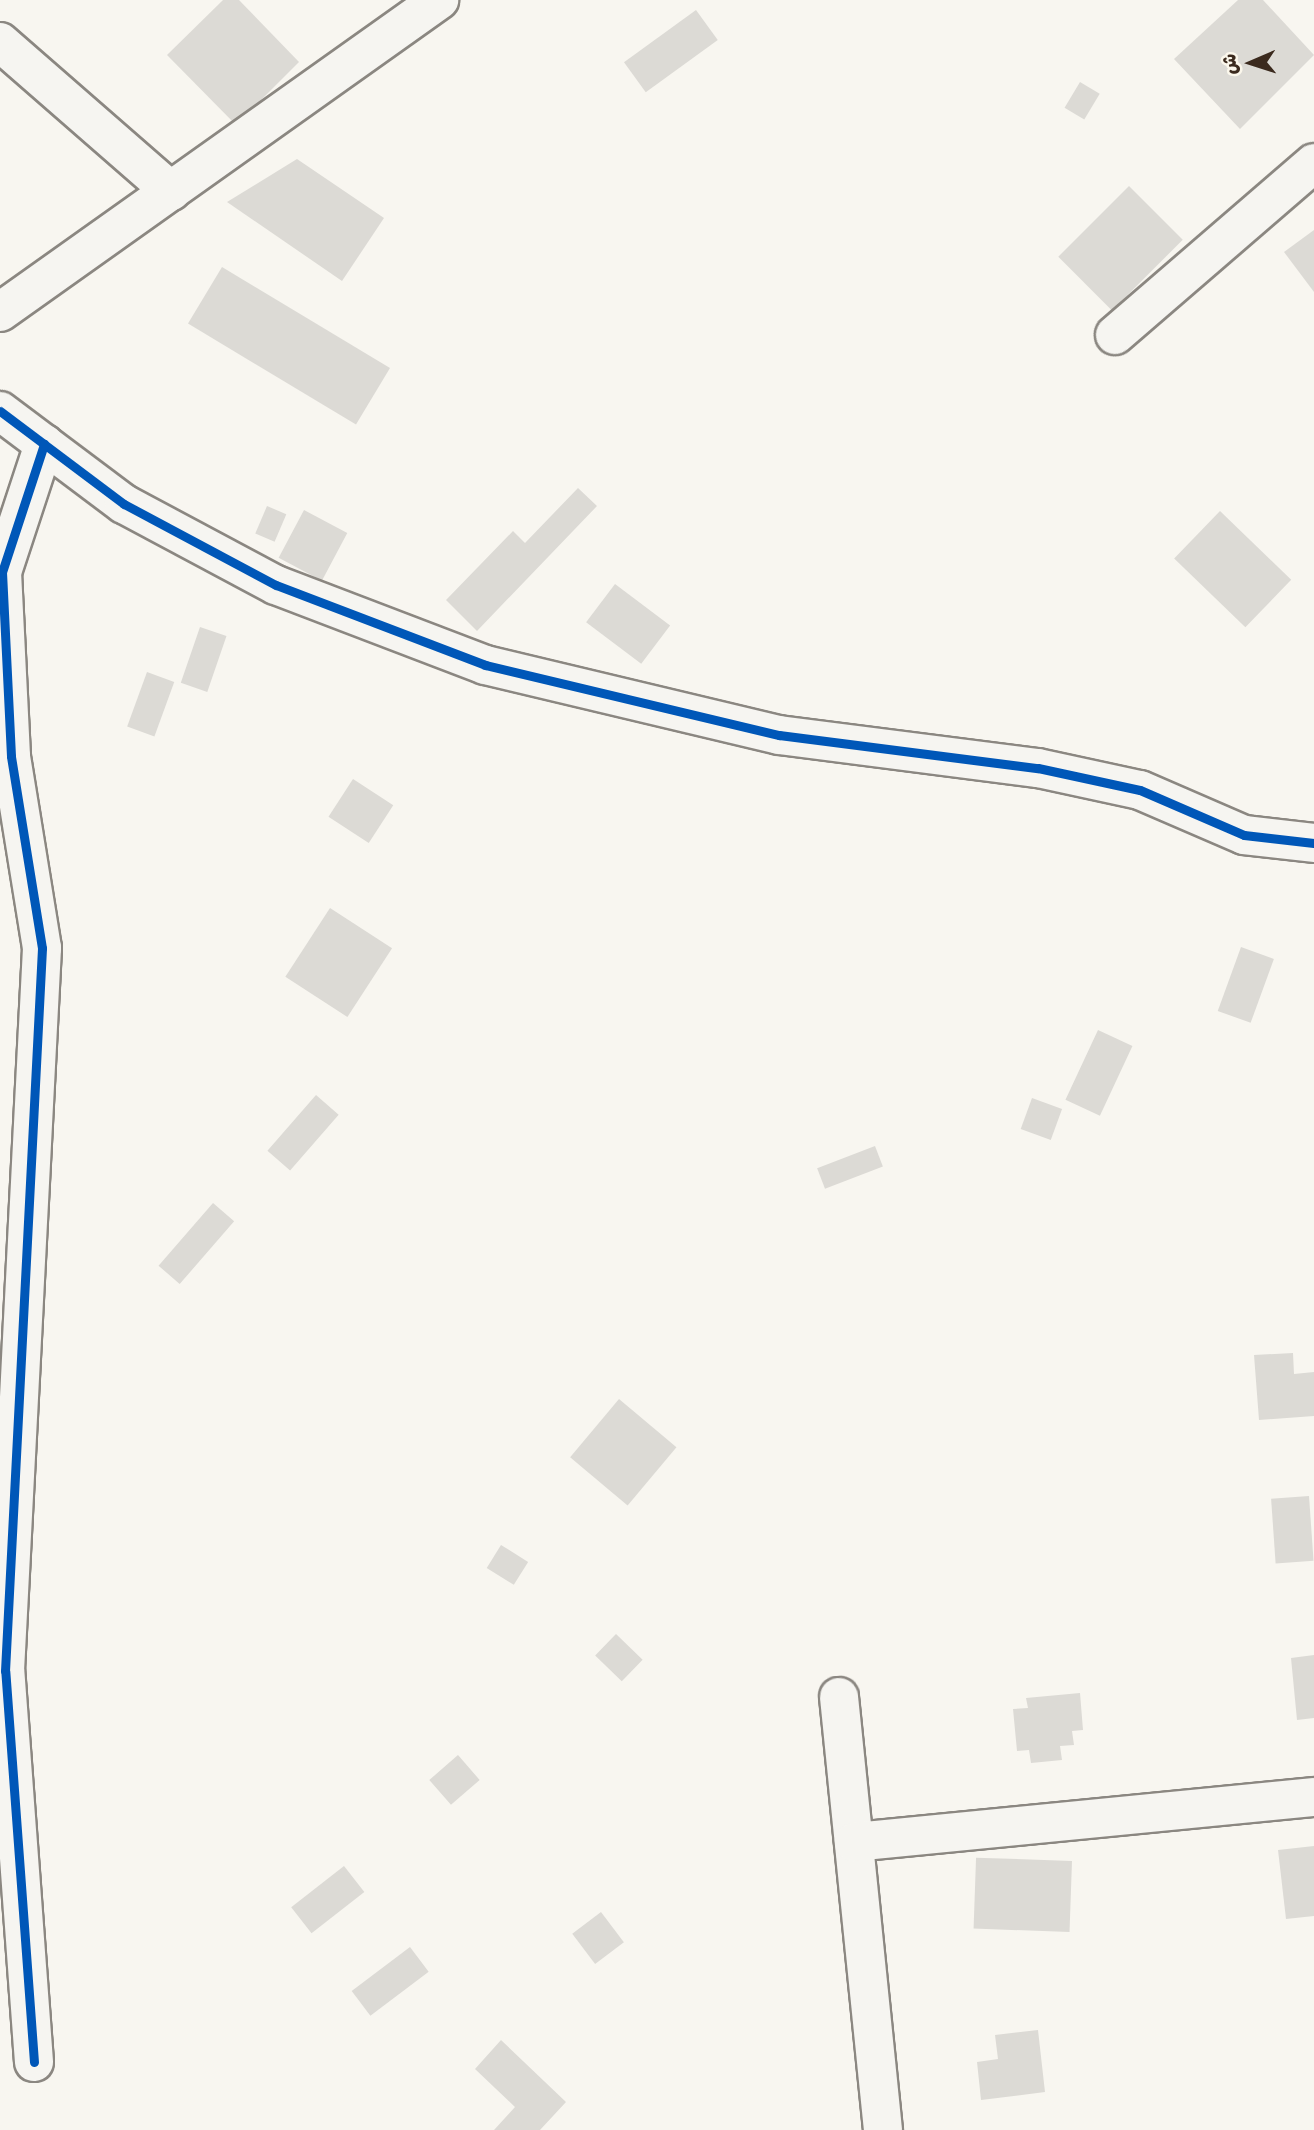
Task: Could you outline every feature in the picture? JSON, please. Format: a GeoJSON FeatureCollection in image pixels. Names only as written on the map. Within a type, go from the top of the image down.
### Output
{"type":"FeatureCollection","features":[{"type":"Feature","properties":{"kind":"street"},"geometry":{"type":"LineString","coordinates":[[0,313],[439,0]]}},
{"type":"Feature","properties":{"kind":"street"},"geometry":{"type":"LineString","coordinates":[[0,42],[171,191]]}},
{"type":"Feature","properties":{"kind":"street"},"geometry":{"type":"LineString","coordinates":[[1115,335],[1314,163]]}},
{"type":"Feature","properties":{"kind":"street"},"geometry":{"type":"LineString","coordinates":[[0,411],[124,504],[276,585],[485,665],[779,735],[1038,768],[1140,790],[1244,835],[1314,843]]}},
{"type":"Feature","properties":{"kind":"street"},"geometry":{"type":"LineString","coordinates":[[34,2062],[5,1671],[42,948],[11,755],[2,572],[44,444]]}},
{"type":"Feature","properties":{"kind":"street"},"geometry":{"type":"LineString","coordinates":[[839,1697],[883,2130]]}},
{"type":"Feature","properties":{"kind":"street"},"geometry":{"type":"LineString","coordinates":[[854,1842],[1314,1797]]}},
{"type":"Feature","properties":{"kind":"building"},"geometry":{"type":"Polygon","coordinates":[[[223,0],[239,0],[299,62],[236,125],[167,55],[223,0]]]}},
{"type":"Feature","properties":{"kind":"building"},"geometry":{"type":"Polygon","coordinates":[[[1238,0],[1263,0],[1314,55],[1240,129],[1174,59],[1238,0]]]}},
{"type":"Feature","properties":{"kind":"building"},"geometry":{"type":"Polygon","coordinates":[[[696,10],[718,40],[646,92],[624,62],[696,10]]]}},
{"type":"Feature","properties":{"kind":"building"},"geometry":{"type":"Polygon","coordinates":[[[1080,82],[1100,94],[1084,120],[1065,108],[1080,82]]]}},
{"type":"Feature","properties":{"kind":"building"},"geometry":{"type":"Polygon","coordinates":[[[297,159],[384,218],[342,281],[227,202],[297,159]]]}},
{"type":"Feature","properties":{"kind":"building"},"geometry":{"type":"Polygon","coordinates":[[[1129,186],[1183,240],[1112,310],[1058,257],[1129,186]]]}},
{"type":"Feature","properties":{"kind":"building"},"geometry":{"type":"Polygon","coordinates":[[[1314,230],[1314,292],[1284,252],[1314,230]]]}},
{"type":"Feature","properties":{"kind":"building"},"geometry":{"type":"Polygon","coordinates":[[[222,267],[390,368],[356,425],[188,324],[222,267]]]}},
{"type":"Feature","properties":{"kind":"building"},"geometry":{"type":"Polygon","coordinates":[[[578,488],[597,506],[477,631],[446,600],[513,531],[525,543],[578,488]]]}},
{"type":"Feature","properties":{"kind":"building"},"geometry":{"type":"Polygon","coordinates":[[[267,506],[286,514],[275,542],[255,534],[267,506]]]}},
{"type":"Feature","properties":{"kind":"building"},"geometry":{"type":"Polygon","coordinates":[[[304,510],[347,533],[322,581],[279,558],[304,510]]]}},
{"type":"Feature","properties":{"kind":"building"},"geometry":{"type":"Polygon","coordinates":[[[1220,511],[1291,580],[1245,627],[1174,558],[1220,511]]]}},
{"type":"Feature","properties":{"kind":"building"},"geometry":{"type":"Polygon","coordinates":[[[615,584],[670,626],[641,664],[586,622],[615,584]]]}},
{"type":"Feature","properties":{"kind":"building"},"geometry":{"type":"Polygon","coordinates":[[[200,627],[226,636],[207,692],[181,683],[200,627]]]}},
{"type":"Feature","properties":{"kind":"building"},"geometry":{"type":"Polygon","coordinates":[[[147,672],[174,682],[154,736],[127,727],[147,672]]]}},
{"type":"Feature","properties":{"kind":"building"},"geometry":{"type":"Polygon","coordinates":[[[353,779],[393,805],[369,843],[328,817],[353,779]]]}},
{"type":"Feature","properties":{"kind":"building"},"geometry":{"type":"Polygon","coordinates":[[[330,908],[392,948],[347,1017],[285,977],[330,908]]]}},
{"type":"Feature","properties":{"kind":"building"},"geometry":{"type":"Polygon","coordinates":[[[1241,947],[1274,959],[1251,1023],[1218,1011],[1241,947]]]}},
{"type":"Feature","properties":{"kind":"building"},"geometry":{"type":"Polygon","coordinates":[[[1098,1030],[1132,1046],[1100,1116],[1065,1100],[1098,1030]]]}},
{"type":"Feature","properties":{"kind":"building"},"geometry":{"type":"Polygon","coordinates":[[[316,1095],[339,1115],[290,1171],[267,1151],[316,1095]]]}},
{"type":"Feature","properties":{"kind":"building"},"geometry":{"type":"Polygon","coordinates":[[[1032,1098],[1062,1109],[1051,1140],[1021,1129],[1032,1098]]]}},
{"type":"Feature","properties":{"kind":"building"},"geometry":{"type":"Polygon","coordinates":[[[875,1146],[883,1167],[825,1189],[817,1168],[875,1146]]]}},
{"type":"Feature","properties":{"kind":"building"},"geometry":{"type":"Polygon","coordinates":[[[213,1203],[234,1221],[180,1284],[159,1266],[213,1203]]]}},
{"type":"Feature","properties":{"kind":"building"},"geometry":{"type":"Polygon","coordinates":[[[1293,1353],[1294,1374],[1314,1372],[1314,1416],[1259,1420],[1254,1355],[1293,1353]]]}},
{"type":"Feature","properties":{"kind":"building"},"geometry":{"type":"Polygon","coordinates":[[[619,1399],[676,1447],[628,1505],[570,1457],[619,1399]]]}},
{"type":"Feature","properties":{"kind":"building"},"geometry":{"type":"Polygon","coordinates":[[[1309,1496],[1314,1561],[1276,1563],[1271,1499],[1309,1496]]]}},
{"type":"Feature","properties":{"kind":"building"},"geometry":{"type":"Polygon","coordinates":[[[501,1545],[528,1562],[514,1585],[487,1568],[501,1545]]]}},
{"type":"Feature","properties":{"kind":"building"},"geometry":{"type":"Polygon","coordinates":[[[616,1634],[643,1660],[622,1681],[595,1656],[616,1634]]]}},
{"type":"Feature","properties":{"kind":"building"},"geometry":{"type":"Polygon","coordinates":[[[1314,1655],[1314,1718],[1297,1720],[1291,1658],[1314,1655]]]}},
{"type":"Feature","properties":{"kind":"building"},"geometry":{"type":"Polygon","coordinates":[[[1080,1693],[1083,1730],[1072,1731],[1074,1745],[1060,1746],[1062,1760],[1031,1763],[1029,1750],[1017,1751],[1013,1709],[1028,1708],[1026,1698],[1080,1693]]]}},
{"type":"Feature","properties":{"kind":"building"},"geometry":{"type":"Polygon","coordinates":[[[458,1755],[480,1780],[451,1805],[429,1780],[458,1755]]]}},
{"type":"Feature","properties":{"kind":"building"},"geometry":{"type":"Polygon","coordinates":[[[1314,1846],[1314,1916],[1286,1919],[1278,1850],[1314,1846]]]}},
{"type":"Feature","properties":{"kind":"building"},"geometry":{"type":"Polygon","coordinates":[[[976,1858],[1072,1861],[1070,1932],[974,1929],[976,1858]]]}},
{"type":"Feature","properties":{"kind":"building"},"geometry":{"type":"Polygon","coordinates":[[[344,1866],[364,1892],[312,1933],[291,1907],[344,1866]]]}},
{"type":"Feature","properties":{"kind":"building"},"geometry":{"type":"Polygon","coordinates":[[[601,1912],[624,1942],[595,1964],[572,1934],[601,1912]]]}},
{"type":"Feature","properties":{"kind":"building"},"geometry":{"type":"Polygon","coordinates":[[[410,1947],[429,1972],[370,2016],[352,1991],[410,1947]]]}},
{"type":"Feature","properties":{"kind":"building"},"geometry":{"type":"Polygon","coordinates":[[[1038,2030],[1045,2092],[981,2100],[977,2062],[998,2059],[995,2035],[1038,2030]]]}},
{"type":"Feature","properties":{"kind":"building"},"geometry":{"type":"Polygon","coordinates":[[[501,2040],[566,2102],[540,2130],[494,2130],[515,2107],[475,2069],[501,2040]]]}},
{"type":"Feature","properties":{"kind":"cycle path"},"geometry":{"type":"LineString","coordinates":[[0,411],[124,504],[276,585],[485,665],[779,735],[1038,768],[1140,790],[1244,835],[1314,843]]}},
{"type":"Feature","properties":{"kind":"cycle path"},"geometry":{"type":"LineString","coordinates":[[34,2062],[5,1671],[42,948],[11,756],[2,572],[44,444]]}}]}
